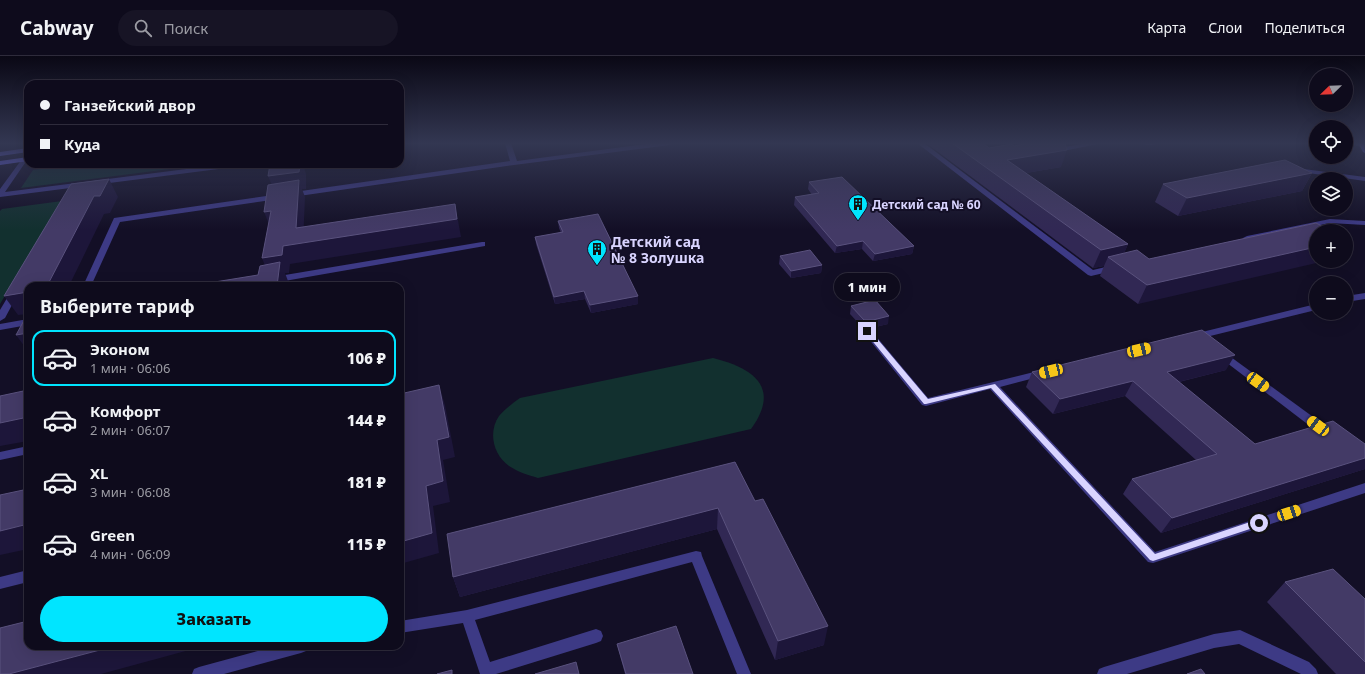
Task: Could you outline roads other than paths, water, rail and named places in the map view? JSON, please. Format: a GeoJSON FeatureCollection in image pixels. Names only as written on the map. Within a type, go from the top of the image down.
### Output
{"type":"FeatureCollection","features":[{"type":"Feature","properties":{"kind":"street"},"geometry":{"type":"LineString","coordinates":[[0,194],[17,172]]}},
{"type":"Feature","properties":{"kind":"street"},"geometry":{"type":"LineString","coordinates":[[0,194],[179,172]]}},
{"type":"Feature","properties":{"kind":"street"},"geometry":{"type":"LineString","coordinates":[[89,282],[117,220],[452,172]]}},
{"type":"Feature","properties":{"kind":"street"},"geometry":{"type":"LineString","coordinates":[[958,172],[1091,273],[1121,266]]}},
{"type":"Feature","properties":{"kind":"street"},"geometry":{"type":"LineString","coordinates":[[1305,172],[1365,179]]}},
{"type":"Feature","properties":{"kind":"street"},"geometry":{"type":"LineString","coordinates":[[1240,240],[1330,221],[1365,223]]}},
{"type":"Feature","properties":{"kind":"street"},"geometry":{"type":"LineString","coordinates":[[266,281],[482,244]]}},
{"type":"Feature","properties":{"kind":"street"},"geometry":{"type":"LineString","coordinates":[[0,318],[19,285]]}},
{"type":"Feature","properties":{"kind":"street"},"geometry":{"type":"LineString","coordinates":[[1353,299],[1365,296]]}},
{"type":"Feature","properties":{"kind":"street"},"geometry":{"type":"LineString","coordinates":[[1182,340],[1309,309]]}},
{"type":"Feature","properties":{"kind":"street"},"geometry":{"type":"LineString","coordinates":[[0,327],[24,323]]}},
{"type":"Feature","properties":{"kind":"street"},"geometry":{"type":"LineString","coordinates":[[867,331],[926,402],[1053,371]]}},
{"type":"Feature","properties":{"kind":"street"},"geometry":{"type":"LineString","coordinates":[[1197,336],[1333,438]]}},
{"type":"Feature","properties":{"kind":"street"},"geometry":{"type":"LineString","coordinates":[[992,386],[1153,558],[1365,488]]}},
{"type":"Feature","properties":{"kind":"street"},"geometry":{"type":"LineString","coordinates":[[0,456],[24,451]]}},
{"type":"Feature","properties":{"kind":"street"},"geometry":{"type":"LineString","coordinates":[[404,626],[467,616],[696,556],[744,674]]}},
{"type":"Feature","properties":{"kind":"street"},"geometry":{"type":"LineString","coordinates":[[0,583],[24,577]]}},
{"type":"Feature","properties":{"kind":"street"},"geometry":{"type":"LineString","coordinates":[[467,616],[486,672],[596,636]]}},
{"type":"Feature","properties":{"kind":"street"},"geometry":{"type":"LineString","coordinates":[[1104,674],[1214,641],[1240,637],[1304,667],[1311,674]]}},
{"type":"Feature","properties":{"kind":"street"},"geometry":{"type":"LineString","coordinates":[[199,674],[286,650]]}},
{"type":"Feature","properties":{"kind":"place","name":"Детский сад № 60"},"geometry":{"type":"Point","coordinates":[858,221]}},
{"type":"Feature","properties":{"kind":"place","name":"Детский сад № 8 Золушка"},"geometry":{"type":"Point","coordinates":[597,266]}}]}
